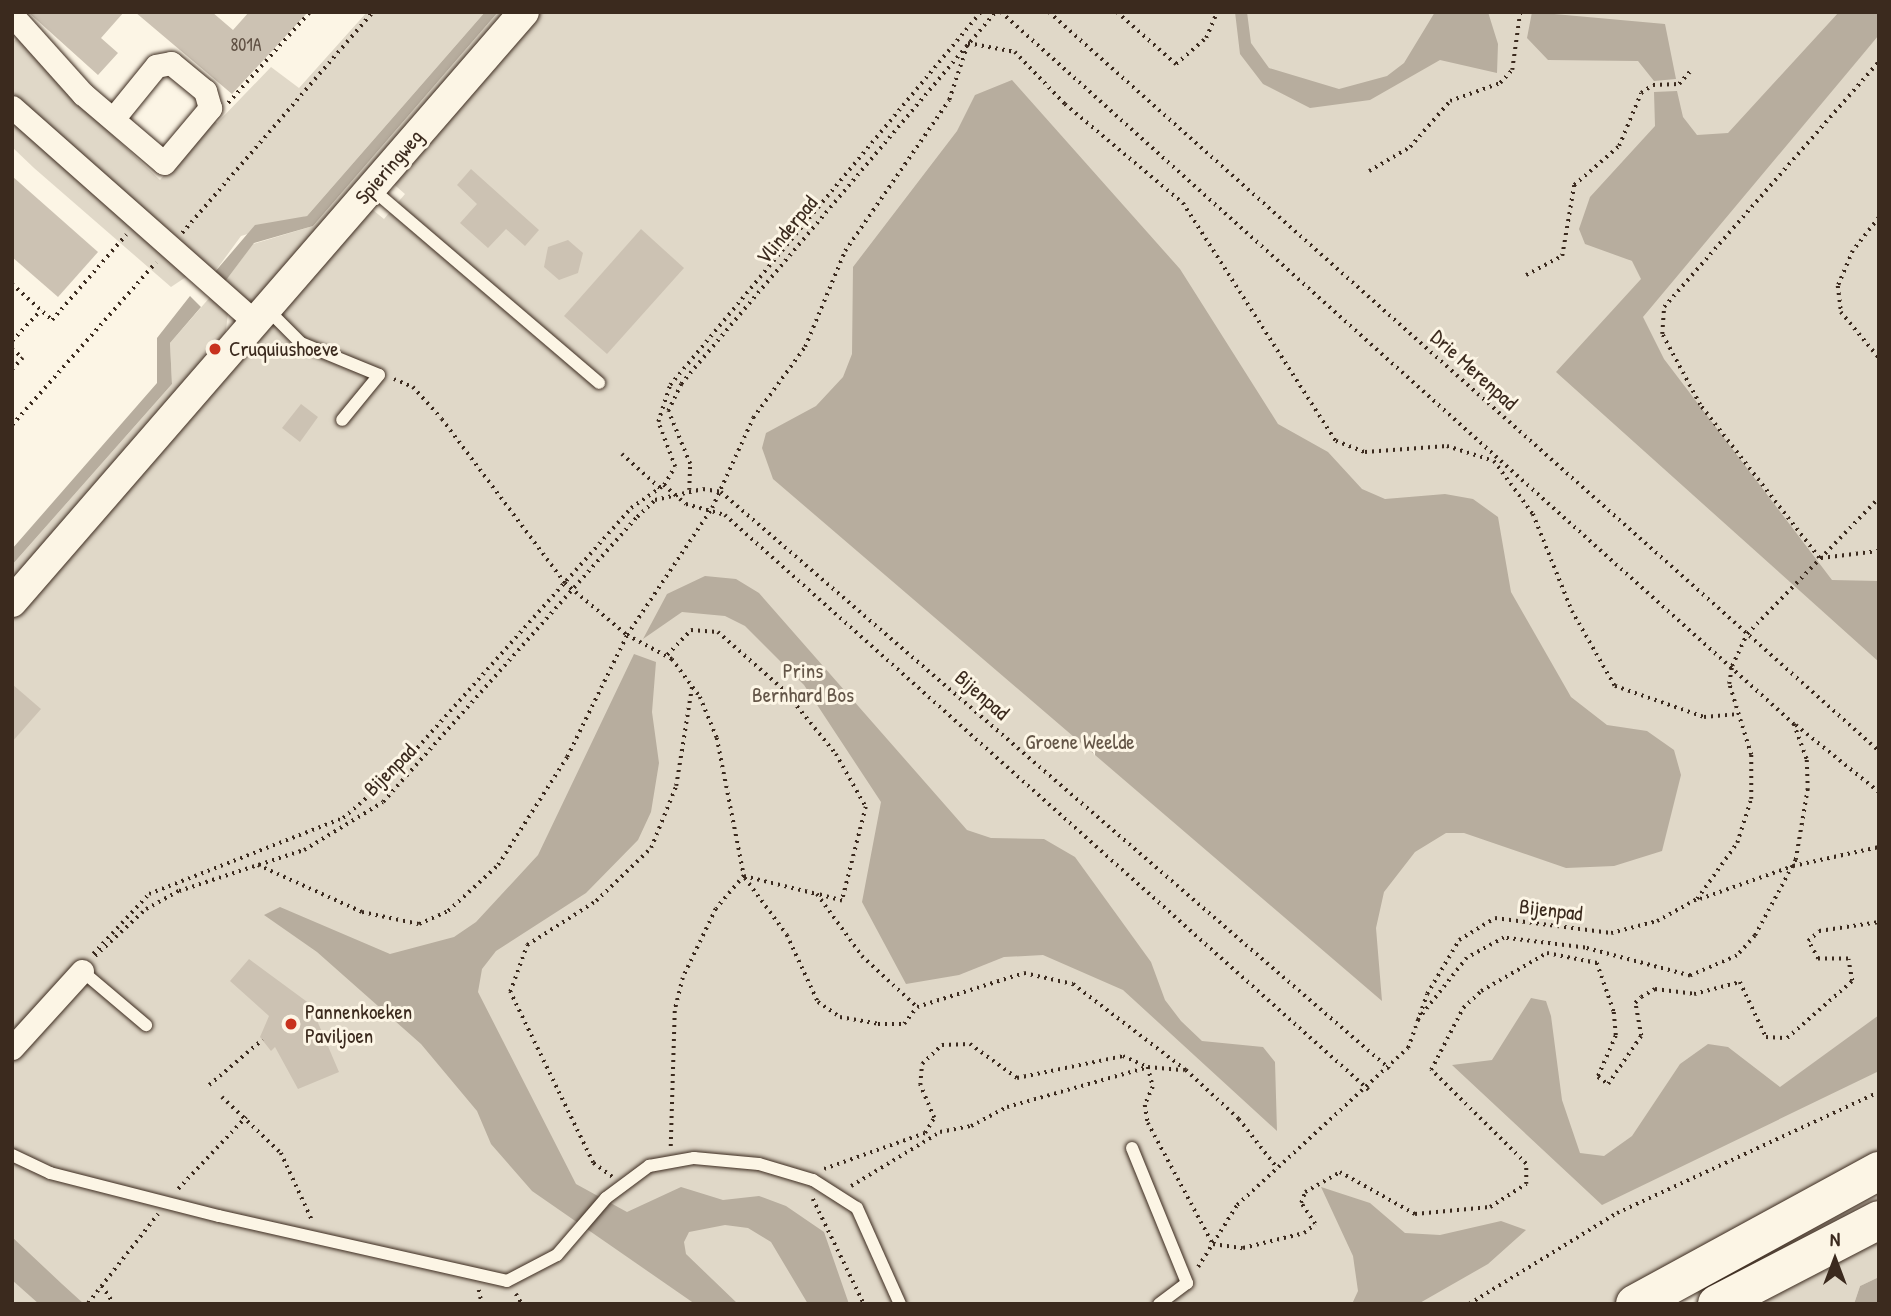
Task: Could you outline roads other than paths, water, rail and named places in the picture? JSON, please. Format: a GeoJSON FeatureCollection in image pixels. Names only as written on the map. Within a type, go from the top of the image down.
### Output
{"type":"FeatureCollection","features":[{"type":"Feature","properties":{"kind":"highway"},"geometry":{"type":"LineString","coordinates":[[1635,1304],[1879,1171]]}},
{"type":"Feature","properties":{"kind":"highway"},"geometry":{"type":"LineString","coordinates":[[1717,1304],[1879,1220]]}},
{"type":"Feature","properties":{"kind":"street","name":"Spieringweg"},"geometry":{"type":"LineString","coordinates":[[12,602],[524,12]]}},
{"type":"Feature","properties":{"kind":"street"},"geometry":{"type":"LineString","coordinates":[[12,15],[113,119],[163,163],[210,108],[205,91],[171,63],[156,66],[113,119]]}},
{"type":"Feature","properties":{"kind":"street"},"geometry":{"type":"LineString","coordinates":[[12,107],[169,247],[260,314]]}},
{"type":"Feature","properties":{"kind":"street"},"geometry":{"type":"LineString","coordinates":[[12,1048],[82,971]]}},
{"type":"Feature","properties":{"kind":"lane"},"geometry":{"type":"LineString","coordinates":[[371,188],[599,383]]}},
{"type":"Feature","properties":{"kind":"lane"},"geometry":{"type":"LineString","coordinates":[[260,314],[301,343],[379,375],[342,420]]}},
{"type":"Feature","properties":{"kind":"lane"},"geometry":{"type":"LineString","coordinates":[[82,971],[146,1025]]}},
{"type":"Feature","properties":{"kind":"lane"},"geometry":{"type":"LineString","coordinates":[[1132,1148],[1187,1283],[1159,1304]]}},
{"type":"Feature","properties":{"kind":"lane"},"geometry":{"type":"LineString","coordinates":[[12,1156],[50,1173],[508,1281],[541,1267],[606,1198],[623,1184],[670,1160],[760,1164],[813,1180],[857,1208],[900,1304]]}},
{"type":"Feature","properties":{"kind":"place","name":"Cruquiushoeve"},"geometry":{"type":"Point","coordinates":[215,349]}},
{"type":"Feature","properties":{"kind":"place","name":"Pannenkoeken Paviljoen"},"geometry":{"type":"Point","coordinates":[291,1024]}},
{"type":"Feature","properties":{"kind":"park label","name":"Prins Bernhard Bos"},"geometry":{"type":"Point","coordinates":[803,683]}},
{"type":"Feature","properties":{"kind":"park label","name":"Groene Weelde"},"geometry":{"type":"Point","coordinates":[1080,742]}}]}
